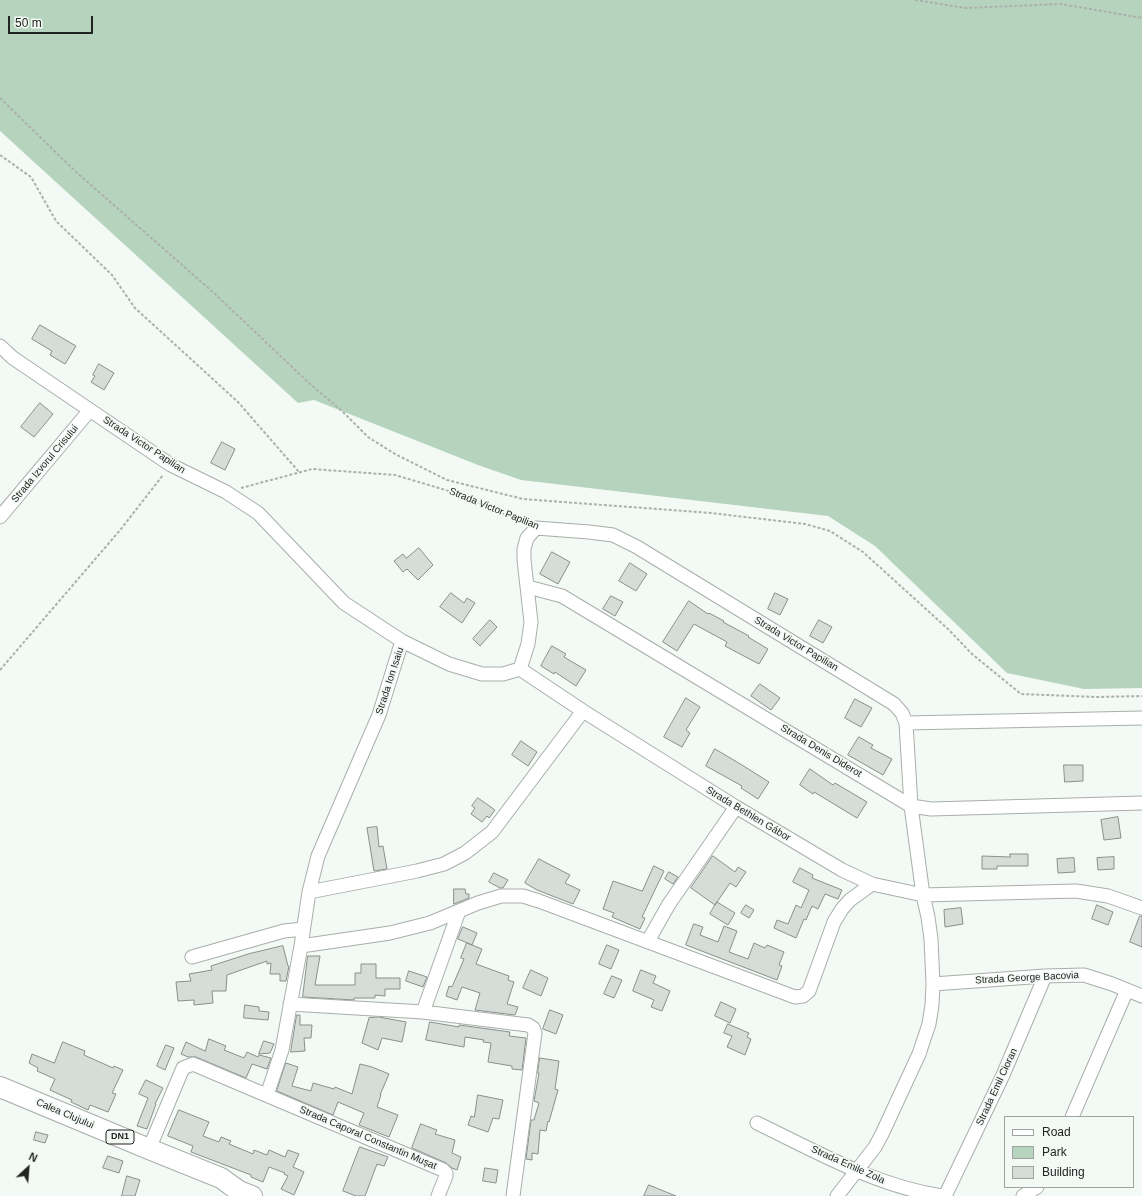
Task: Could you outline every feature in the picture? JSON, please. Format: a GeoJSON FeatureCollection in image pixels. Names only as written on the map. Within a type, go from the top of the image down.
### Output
{"type":"FeatureCollection","features":[{"type":"Feature","properties":{"kind":"main road","name":"Calea Clujului"},"geometry":{"type":"LineString","coordinates":[[0,1087],[221,1178],[245,1193]]}},
{"type":"Feature","properties":{"kind":"main road","name":"Calea Clujului"},"geometry":{"type":"LineString","coordinates":[[0,1102],[70,1131],[220,1189],[245,1193]]}},
{"type":"Feature","properties":{"kind":"street","name":"Strada Victor Papilian"},"geometry":{"type":"LineString","coordinates":[[1,349],[171,464],[226,492]]}},
{"type":"Feature","properties":{"kind":"street","name":"Strada Izvorul Crisului"},"geometry":{"type":"LineString","coordinates":[[0,517],[90,410]]}},
{"type":"Feature","properties":{"kind":"street","name":"Strada Ion Isaiu"},"geometry":{"type":"LineString","coordinates":[[226,492],[258,513],[344,603],[402,641],[379,715],[318,856],[309,892],[301,946]]}},
{"type":"Feature","properties":{"kind":"street","name":"Strada Victor Papilian"},"geometry":{"type":"LineString","coordinates":[[536,528],[613,535],[637,547],[894,704],[902,713],[906,724],[911,806],[923,895],[931,939],[933,984],[932,1005],[929,1024],[919,1054],[882,1134],[875,1146],[837,1196]]}},
{"type":"Feature","properties":{"kind":"street"},"geometry":{"type":"LineString","coordinates":[[402,641],[449,664],[482,674],[503,674],[520,669],[528,644],[531,622],[524,549],[527,538],[536,528]]}},
{"type":"Feature","properties":{"kind":"street","name":"Strada Denis Diderot"},"geometry":{"type":"LineString","coordinates":[[528,587],[562,596],[911,806],[931,809],[1142,802]]}},
{"type":"Feature","properties":{"kind":"street","name":"Strada Bethlen Gábor"},"geometry":{"type":"LineString","coordinates":[[520,669],[583,711],[736,807],[858,879],[872,884],[923,895],[1076,891],[1108,896],[1142,908]]}},
{"type":"Feature","properties":{"kind":"street"},"geometry":{"type":"LineString","coordinates":[[309,892],[417,871],[444,864],[465,853],[492,832],[583,711]]}},
{"type":"Feature","properties":{"kind":"street"},"geometry":{"type":"LineString","coordinates":[[906,724],[1142,718]]}},
{"type":"Feature","properties":{"kind":"street"},"geometry":{"type":"LineString","coordinates":[[648,941],[669,904],[736,807]]}},
{"type":"Feature","properties":{"kind":"street"},"geometry":{"type":"LineString","coordinates":[[267,1095],[282,1050],[301,946],[390,933],[430,923],[478,903],[501,896],[523,896],[796,997],[803,996],[809,992],[834,922],[842,908],[850,900],[872,884]]}},
{"type":"Feature","properties":{"kind":"street"},"geometry":{"type":"LineString","coordinates":[[423,1012],[459,911]]}},
{"type":"Feature","properties":{"kind":"street"},"geometry":{"type":"LineString","coordinates":[[192,957],[284,931],[303,929]]}},
{"type":"Feature","properties":{"kind":"street","name":"Strada George Bacovia"},"geometry":{"type":"LineString","coordinates":[[933,984],[1045,976],[1084,975],[1142,996]]}},
{"type":"Feature","properties":{"kind":"street","name":"Strada Emil Cioran"},"geometry":{"type":"LineString","coordinates":[[944,1196],[1003,1075],[1045,976]]}},
{"type":"Feature","properties":{"kind":"street"},"geometry":{"type":"LineString","coordinates":[[1072,1116],[1128,990]]}},
{"type":"Feature","properties":{"kind":"street"},"geometry":{"type":"LineString","coordinates":[[290,1004],[423,1012],[528,1025],[532,1028],[535,1033],[512,1196]]}},
{"type":"Feature","properties":{"kind":"street","name":"Strada Caporal Constantin Mușat"},"geometry":{"type":"LineString","coordinates":[[149,1149],[183,1068],[192,1064],[443,1170],[446,1173],[446,1176],[438,1196]]}},
{"type":"Feature","properties":{"kind":"street","name":"Strada Emile Zola"},"geometry":{"type":"LineString","coordinates":[[757,1123],[856,1171],[909,1190],[944,1196]]}},
{"type":"Feature","properties":{"kind":"street"},"geometry":{"type":"LineString","coordinates":[[1023,1196],[1035,1188]]}},
{"type":"Feature","properties":{"kind":"path"},"geometry":{"type":"LineString","coordinates":[[915,0],[966,8],[1061,4],[1142,18]]}},
{"type":"Feature","properties":{"kind":"path"},"geometry":{"type":"LineString","coordinates":[[0,98],[75,171],[214,293],[368,437],[395,454],[447,480],[523,499],[711,513],[805,524],[830,532],[863,552],[948,629],[972,654],[1021,694],[1097,697],[1142,696]]}},
{"type":"Feature","properties":{"kind":"path"},"geometry":{"type":"LineString","coordinates":[[0,156],[31,177],[56,221],[112,275],[135,308],[238,402],[299,472]]}},
{"type":"Feature","properties":{"kind":"path"},"geometry":{"type":"LineString","coordinates":[[0,670],[121,530],[171,464]]}},
{"type":"Feature","properties":{"kind":"path","name":"Strada Victor Papilian"},"geometry":{"type":"LineString","coordinates":[[226,492],[312,469],[395,475],[459,494],[536,528]]}},
{"type":"Feature","properties":{"kind":"green space"},"geometry":{"type":"Polygon","coordinates":[[[0,0],[1142,0],[1142,688],[1084,689],[1007,673],[875,546],[828,516],[521,480],[478,465],[314,400],[298,403],[0,131],[0,0]]]}},
{"type":"Feature","properties":{"kind":"building"},"geometry":{"type":"Polygon","coordinates":[[[40,325],[76,346],[65,364],[50,355],[52,351],[32,339],[40,325]]]}},
{"type":"Feature","properties":{"kind":"building"},"geometry":{"type":"Polygon","coordinates":[[[99,364],[114,373],[104,390],[91,382],[95,376],[93,375],[99,364]]]}},
{"type":"Feature","properties":{"kind":"building"},"geometry":{"type":"Polygon","coordinates":[[[40,403],[53,414],[34,437],[21,427],[40,403]]]}},
{"type":"Feature","properties":{"kind":"building"},"geometry":{"type":"Polygon","coordinates":[[[222,442],[235,449],[225,470],[211,463],[222,442]]]}},
{"type":"Feature","properties":{"kind":"building"},"geometry":{"type":"Polygon","coordinates":[[[419,548],[433,565],[418,580],[407,569],[403,572],[394,561],[403,554],[406,558],[419,548]]]}},
{"type":"Feature","properties":{"kind":"building"},"geometry":{"type":"Polygon","coordinates":[[[552,552],[570,562],[558,584],[540,574],[552,552]]]}},
{"type":"Feature","properties":{"kind":"building"},"geometry":{"type":"Polygon","coordinates":[[[630,563],[647,574],[636,591],[619,581],[630,563]]]}},
{"type":"Feature","properties":{"kind":"building"},"geometry":{"type":"Polygon","coordinates":[[[451,593],[464,603],[467,598],[475,603],[462,623],[440,607],[451,593]]]}},
{"type":"Feature","properties":{"kind":"building"},"geometry":{"type":"Polygon","coordinates":[[[775,593],[788,599],[780,615],[768,609],[775,593]]]}},
{"type":"Feature","properties":{"kind":"building"},"geometry":{"type":"Polygon","coordinates":[[[611,596],[623,602],[615,616],[603,609],[611,596]]]}},
{"type":"Feature","properties":{"kind":"building"},"geometry":{"type":"Polygon","coordinates":[[[689,601],[708,614],[709,613],[724,621],[723,622],[749,636],[748,637],[768,649],[759,664],[725,646],[727,642],[694,624],[677,651],[663,642],[689,601]]]}},
{"type":"Feature","properties":{"kind":"building"},"geometry":{"type":"Polygon","coordinates":[[[490,620],[497,627],[480,646],[473,639],[490,620]]]}},
{"type":"Feature","properties":{"kind":"building"},"geometry":{"type":"Polygon","coordinates":[[[819,620],[832,627],[823,643],[810,636],[819,620]]]}},
{"type":"Feature","properties":{"kind":"building"},"geometry":{"type":"Polygon","coordinates":[[[552,646],[566,654],[564,657],[586,670],[576,686],[555,672],[554,674],[541,666],[552,646]]]}},
{"type":"Feature","properties":{"kind":"building"},"geometry":{"type":"Polygon","coordinates":[[[760,684],[780,698],[771,710],[751,696],[760,684]]]}},
{"type":"Feature","properties":{"kind":"building"},"geometry":{"type":"Polygon","coordinates":[[[686,698],[700,707],[686,730],[690,733],[682,747],[664,737],[686,698]]]}},
{"type":"Feature","properties":{"kind":"building"},"geometry":{"type":"Polygon","coordinates":[[[855,699],[872,708],[861,727],[845,718],[855,699]]]}},
{"type":"Feature","properties":{"kind":"building"},"geometry":{"type":"Polygon","coordinates":[[[859,737],[873,745],[871,748],[892,759],[883,775],[848,755],[859,737]]]}},
{"type":"Feature","properties":{"kind":"building"},"geometry":{"type":"Polygon","coordinates":[[[521,741],[537,752],[528,766],[512,755],[521,741]]]}},
{"type":"Feature","properties":{"kind":"building"},"geometry":{"type":"Polygon","coordinates":[[[715,749],[769,782],[758,799],[741,788],[742,786],[706,766],[715,749]]]}},
{"type":"Feature","properties":{"kind":"building"},"geometry":{"type":"Polygon","coordinates":[[[1064,765],[1083,765],[1083,781],[1065,782],[1064,765]]]}},
{"type":"Feature","properties":{"kind":"building"},"geometry":{"type":"Polygon","coordinates":[[[810,769],[833,785],[835,783],[867,802],[857,818],[814,792],[813,794],[800,785],[810,769]]]}},
{"type":"Feature","properties":{"kind":"building"},"geometry":{"type":"Polygon","coordinates":[[[478,798],[495,810],[489,818],[487,816],[482,822],[471,814],[475,808],[472,806],[478,798]]]}},
{"type":"Feature","properties":{"kind":"building"},"geometry":{"type":"Polygon","coordinates":[[[1118,817],[1121,838],[1104,840],[1101,820],[1118,817]]]}},
{"type":"Feature","properties":{"kind":"building"},"geometry":{"type":"Polygon","coordinates":[[[377,827],[379,847],[383,846],[387,869],[374,871],[367,828],[377,827]]]}},
{"type":"Feature","properties":{"kind":"building"},"geometry":{"type":"Polygon","coordinates":[[[1010,854],[1028,854],[1028,866],[997,866],[997,869],[982,869],[982,856],[1010,857],[1010,854]]]}},
{"type":"Feature","properties":{"kind":"building"},"geometry":{"type":"Polygon","coordinates":[[[713,856],[735,872],[738,867],[746,872],[736,887],[730,883],[715,905],[691,888],[713,856]]]}},
{"type":"Feature","properties":{"kind":"building"},"geometry":{"type":"Polygon","coordinates":[[[1114,857],[1114,869],[1098,870],[1097,858],[1114,857]]]}},
{"type":"Feature","properties":{"kind":"building"},"geometry":{"type":"Polygon","coordinates":[[[1074,858],[1075,872],[1058,873],[1057,859],[1074,858]]]}},
{"type":"Feature","properties":{"kind":"building"},"geometry":{"type":"Polygon","coordinates":[[[539,859],[570,875],[565,883],[580,890],[573,904],[537,890],[525,883],[539,859]]]}},
{"type":"Feature","properties":{"kind":"building"},"geometry":{"type":"Polygon","coordinates":[[[654,866],[664,871],[642,917],[645,918],[640,929],[612,917],[614,913],[603,909],[613,881],[642,891],[654,866]]]}},
{"type":"Feature","properties":{"kind":"building"},"geometry":{"type":"Polygon","coordinates":[[[800,868],[813,875],[812,878],[842,890],[838,899],[825,894],[818,909],[812,906],[806,920],[804,919],[796,938],[774,928],[777,920],[788,924],[796,905],[801,908],[809,890],[793,882],[800,868]]]}},
{"type":"Feature","properties":{"kind":"building"},"geometry":{"type":"Polygon","coordinates":[[[669,872],[678,877],[673,884],[665,879],[669,872]]]}},
{"type":"Feature","properties":{"kind":"building"},"geometry":{"type":"Polygon","coordinates":[[[494,873],[508,880],[503,888],[489,882],[494,873]]]}},
{"type":"Feature","properties":{"kind":"building"},"geometry":{"type":"Polygon","coordinates":[[[454,889],[465,889],[466,894],[469,894],[469,898],[454,904],[454,889]]]}},
{"type":"Feature","properties":{"kind":"building"},"geometry":{"type":"Polygon","coordinates":[[[717,902],[735,913],[728,925],[710,914],[717,902]]]}},
{"type":"Feature","properties":{"kind":"building"},"geometry":{"type":"Polygon","coordinates":[[[746,905],[754,910],[749,918],[741,913],[746,905]]]}},
{"type":"Feature","properties":{"kind":"building"},"geometry":{"type":"Polygon","coordinates":[[[1097,905],[1113,912],[1108,925],[1092,919],[1097,905]]]}},
{"type":"Feature","properties":{"kind":"building"},"geometry":{"type":"Polygon","coordinates":[[[961,908],[963,924],[945,927],[944,910],[961,908]]]}},
{"type":"Feature","properties":{"kind":"building"},"geometry":{"type":"Polygon","coordinates":[[[1140,916],[1142,916],[1142,947],[1130,942],[1140,916]]]}},
{"type":"Feature","properties":{"kind":"building"},"geometry":{"type":"Polygon","coordinates":[[[694,924],[703,927],[700,935],[718,942],[724,926],[737,931],[729,952],[748,959],[754,943],[765,948],[767,945],[784,952],[779,965],[782,966],[777,980],[686,945],[694,924]]]}},
{"type":"Feature","properties":{"kind":"building"},"geometry":{"type":"Polygon","coordinates":[[[463,927],[477,933],[472,945],[458,939],[463,927]]]}},
{"type":"Feature","properties":{"kind":"building"},"geometry":{"type":"Polygon","coordinates":[[[467,943],[482,949],[476,964],[509,976],[508,980],[514,982],[507,1004],[518,1007],[515,1015],[475,1010],[480,993],[462,987],[457,1000],[446,996],[449,986],[452,987],[464,959],[461,958],[467,943]]]}},
{"type":"Feature","properties":{"kind":"building"},"geometry":{"type":"Polygon","coordinates":[[[607,945],[619,950],[611,969],[599,964],[607,945]]]}},
{"type":"Feature","properties":{"kind":"building"},"geometry":{"type":"Polygon","coordinates":[[[283,946],[289,966],[286,981],[280,981],[280,974],[270,974],[271,963],[267,964],[267,961],[227,975],[226,991],[212,991],[213,1003],[194,1005],[194,1000],[178,1001],[176,982],[191,981],[189,974],[212,970],[211,966],[248,954],[283,946]]]}},
{"type":"Feature","properties":{"kind":"building"},"geometry":{"type":"Polygon","coordinates":[[[308,956],[320,956],[315,985],[355,985],[355,973],[361,973],[361,964],[376,964],[376,978],[400,978],[400,989],[385,989],[385,996],[375,995],[375,998],[354,998],[354,1000],[303,997],[308,956]]]}},
{"type":"Feature","properties":{"kind":"building"},"geometry":{"type":"Polygon","coordinates":[[[531,970],[548,978],[541,996],[523,988],[531,970]]]}},
{"type":"Feature","properties":{"kind":"building"},"geometry":{"type":"Polygon","coordinates":[[[641,970],[656,976],[653,983],[670,991],[662,1011],[651,1007],[654,1000],[633,991],[641,970]]]}},
{"type":"Feature","properties":{"kind":"building"},"geometry":{"type":"Polygon","coordinates":[[[409,971],[427,977],[423,987],[406,981],[409,971]]]}},
{"type":"Feature","properties":{"kind":"building"},"geometry":{"type":"Polygon","coordinates":[[[612,976],[622,980],[614,998],[604,994],[612,976]]]}},
{"type":"Feature","properties":{"kind":"building"},"geometry":{"type":"Polygon","coordinates":[[[721,1002],[736,1009],[730,1023],[715,1016],[721,1002]]]}},
{"type":"Feature","properties":{"kind":"building"},"geometry":{"type":"Polygon","coordinates":[[[245,1005],[259,1007],[259,1011],[269,1012],[268,1020],[244,1018],[245,1005]]]}},
{"type":"Feature","properties":{"kind":"building"},"geometry":{"type":"Polygon","coordinates":[[[550,1010],[563,1015],[556,1034],[543,1029],[550,1010]]]}},
{"type":"Feature","properties":{"kind":"building"},"geometry":{"type":"Polygon","coordinates":[[[297,1015],[300,1015],[300,1025],[312,1025],[311,1038],[304,1038],[305,1051],[291,1052],[297,1015]]]}},
{"type":"Feature","properties":{"kind":"building"},"geometry":{"type":"Polygon","coordinates":[[[379,1017],[406,1022],[402,1042],[382,1038],[378,1050],[362,1043],[369,1018],[379,1017]]]}},
{"type":"Feature","properties":{"kind":"building"},"geometry":{"type":"Polygon","coordinates":[[[430,1022],[459,1027],[459,1025],[510,1032],[509,1036],[526,1038],[522,1070],[512,1069],[512,1066],[488,1062],[491,1043],[483,1042],[484,1040],[465,1037],[464,1047],[426,1040],[430,1022]]]}},
{"type":"Feature","properties":{"kind":"building"},"geometry":{"type":"Polygon","coordinates":[[[728,1024],[749,1033],[747,1037],[751,1039],[745,1055],[727,1047],[732,1036],[724,1033],[728,1024]]]}},
{"type":"Feature","properties":{"kind":"building"},"geometry":{"type":"Polygon","coordinates":[[[209,1039],[226,1046],[224,1050],[244,1058],[247,1052],[258,1057],[259,1055],[271,1058],[267,1069],[252,1064],[246,1078],[196,1057],[188,1057],[181,1054],[186,1042],[205,1051],[209,1039]]]}},
{"type":"Feature","properties":{"kind":"building"},"geometry":{"type":"Polygon","coordinates":[[[264,1041],[274,1044],[270,1053],[259,1054],[264,1041]]]}},
{"type":"Feature","properties":{"kind":"building"},"geometry":{"type":"Polygon","coordinates":[[[63,1042],[85,1051],[84,1055],[113,1068],[114,1066],[123,1070],[112,1093],[116,1094],[108,1112],[90,1105],[88,1110],[71,1102],[72,1100],[50,1090],[55,1079],[37,1071],[38,1068],[29,1063],[32,1054],[54,1063],[63,1042]]]}},
{"type":"Feature","properties":{"kind":"building"},"geometry":{"type":"Polygon","coordinates":[[[166,1045],[174,1048],[165,1070],[157,1066],[166,1045]]]}},
{"type":"Feature","properties":{"kind":"building"},"geometry":{"type":"Polygon","coordinates":[[[540,1058],[559,1061],[555,1089],[558,1090],[546,1131],[540,1130],[538,1154],[532,1153],[532,1160],[526,1159],[531,1120],[534,1120],[539,1103],[534,1101],[540,1058]]]}},
{"type":"Feature","properties":{"kind":"building"},"geometry":{"type":"Polygon","coordinates":[[[286,1063],[298,1067],[292,1086],[311,1091],[313,1083],[334,1089],[335,1087],[352,1094],[360,1064],[389,1074],[380,1095],[377,1107],[398,1115],[389,1137],[359,1125],[364,1113],[338,1102],[333,1115],[277,1091],[286,1063]]]}},
{"type":"Feature","properties":{"kind":"building"},"geometry":{"type":"Polygon","coordinates":[[[146,1080],[163,1088],[155,1104],[147,1129],[137,1126],[148,1098],[139,1094],[146,1080]]]}},
{"type":"Feature","properties":{"kind":"building"},"geometry":{"type":"Polygon","coordinates":[[[478,1095],[503,1100],[499,1119],[493,1118],[488,1132],[468,1125],[471,1116],[474,1117],[478,1095]]]}},
{"type":"Feature","properties":{"kind":"building"},"geometry":{"type":"Polygon","coordinates":[[[179,1110],[209,1122],[203,1136],[219,1142],[221,1137],[231,1141],[229,1144],[253,1154],[254,1150],[267,1155],[269,1150],[285,1157],[288,1150],[299,1154],[293,1167],[304,1172],[294,1195],[281,1189],[288,1176],[284,1174],[285,1173],[269,1167],[263,1182],[251,1177],[251,1175],[191,1152],[193,1146],[168,1136],[179,1110]]]}},
{"type":"Feature","properties":{"kind":"building"},"geometry":{"type":"Polygon","coordinates":[[[421,1124],[437,1130],[435,1134],[455,1140],[452,1153],[461,1157],[457,1170],[446,1163],[412,1148],[421,1124]]]}},
{"type":"Feature","properties":{"kind":"building"},"geometry":{"type":"Polygon","coordinates":[[[36,1132],[48,1135],[45,1143],[34,1140],[36,1132]]]}},
{"type":"Feature","properties":{"kind":"building"},"geometry":{"type":"Polygon","coordinates":[[[360,1147],[388,1157],[384,1166],[377,1164],[365,1196],[356,1196],[343,1191],[360,1147]]]}},
{"type":"Feature","properties":{"kind":"building"},"geometry":{"type":"Polygon","coordinates":[[[108,1156],[123,1161],[119,1173],[103,1168],[108,1156]]]}},
{"type":"Feature","properties":{"kind":"building"},"geometry":{"type":"Polygon","coordinates":[[[485,1168],[498,1170],[496,1183],[483,1181],[485,1168]]]}},
{"type":"Feature","properties":{"kind":"building"},"geometry":{"type":"Polygon","coordinates":[[[127,1176],[140,1180],[135,1196],[122,1196],[127,1176]]]}},
{"type":"Feature","properties":{"kind":"building"},"geometry":{"type":"Polygon","coordinates":[[[649,1185],[676,1196],[644,1196],[649,1185]]]}}]}
